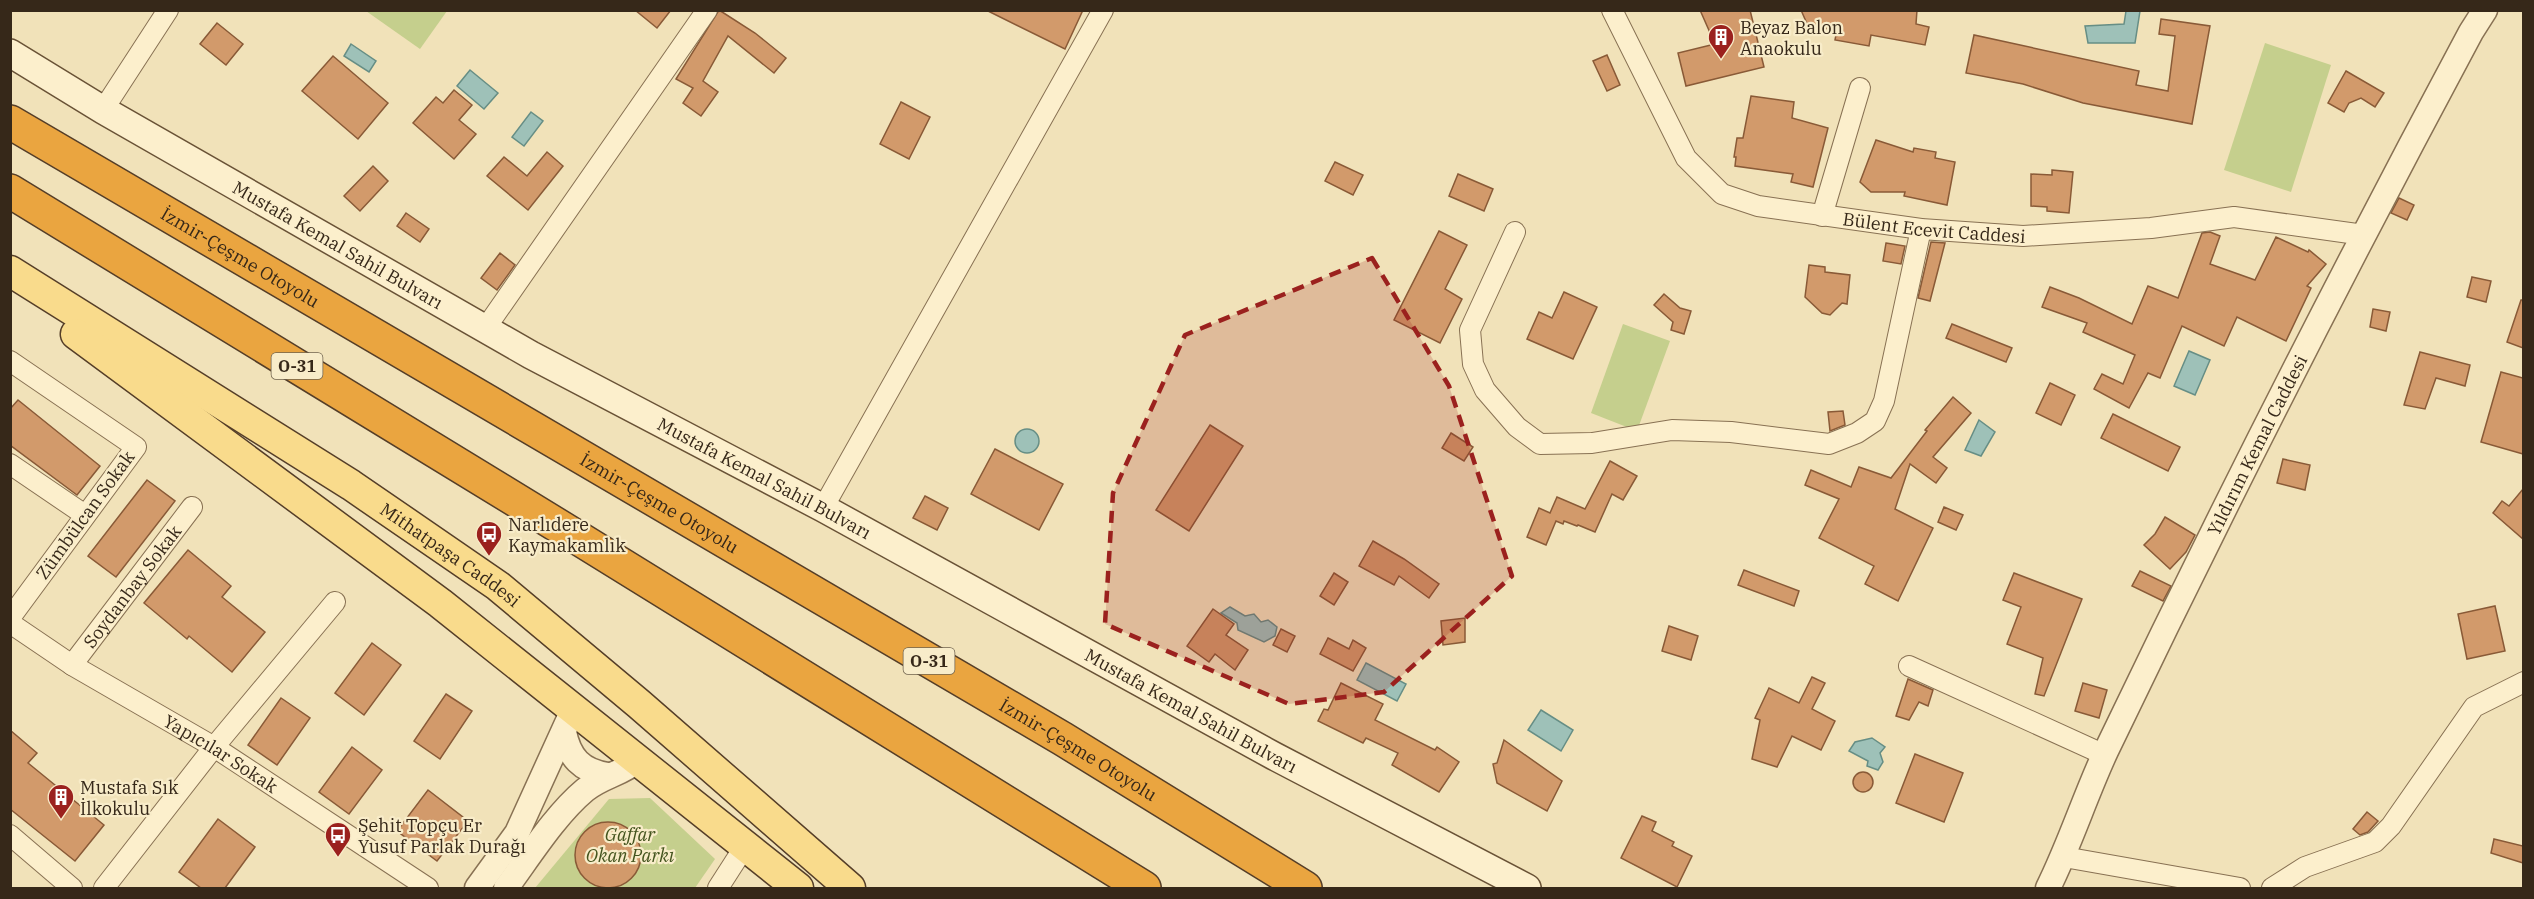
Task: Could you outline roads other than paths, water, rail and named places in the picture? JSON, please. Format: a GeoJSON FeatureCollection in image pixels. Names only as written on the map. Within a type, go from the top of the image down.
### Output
{"type":"FeatureCollection","features":[{"type":"Feature","properties":{"kind":"highway","name":"İzmir-Çeşme Otoyolu"},"geometry":{"type":"LineString","coordinates":[[10,122],[1063,739],[1305,888]]}},
{"type":"Feature","properties":{"kind":"highway","name":"O-31"},"geometry":{"type":"LineString","coordinates":[[10,191],[573,534],[1144,888]]}},
{"type":"Feature","properties":{"kind":"highway"},"geometry":{"type":"LineString","coordinates":[[1063,739],[1326,888]]}},
{"type":"Feature","properties":{"kind":"main road","name":"Mustafa Kemal Sahil Bulvarı"},"geometry":{"type":"LineString","coordinates":[[10,53],[103,110],[485,329],[823,508],[1274,756],[1527,888]]}},
{"type":"Feature","properties":{"kind":"main road","name":"Mithatpaşa Caddesi"},"geometry":{"type":"LineString","coordinates":[[10,271],[351,485],[498,586],[635,700],[850,888]]}},
{"type":"Feature","properties":{"kind":"main road"},"geometry":{"type":"LineString","coordinates":[[10,291],[66,327],[202,425],[440,603],[568,721],[638,760],[798,888]]}},
{"type":"Feature","properties":{"kind":"main road"},"geometry":{"type":"LineString","coordinates":[[568,721],[582,700],[594,694],[617,693],[635,700],[646,717],[647,739],[638,760]]}},
{"type":"Feature","properties":{"kind":"street"},"geometry":{"type":"LineString","coordinates":[[103,110],[168,10]]}},
{"type":"Feature","properties":{"kind":"street"},"geometry":{"type":"LineString","coordinates":[[485,329],[707,10]]}},
{"type":"Feature","properties":{"kind":"street"},"geometry":{"type":"LineString","coordinates":[[823,508],[1103,10]]}},
{"type":"Feature","properties":{"kind":"street","name":"Bülent Ecevit Caddesi"},"geometry":{"type":"LineString","coordinates":[[1611,10],[1686,158],[1722,194],[1758,206],[1921,229],[2023,236],[2151,228],[2234,217],[2364,235]]}},
{"type":"Feature","properties":{"kind":"street","name":"Yıldırım Kemal Caddesi"},"geometry":{"type":"LineString","coordinates":[[2048,888],[2064,857],[2105,754],[2364,235],[2485,10]]}},
{"type":"Feature","properties":{"kind":"street"},"geometry":{"type":"LineString","coordinates":[[1822,216],[1860,88]]}},
{"type":"Feature","properties":{"kind":"street"},"geometry":{"type":"LineString","coordinates":[[1515,232],[1470,330],[1473,364],[1485,390],[1517,427],[1540,444],[1592,443],[1672,430],[1731,432],[1829,444],[1857,433],[1875,421],[1884,401],[1921,229]]}},
{"type":"Feature","properties":{"kind":"street","name":"Zümbülcan Sokak"},"geometry":{"type":"LineString","coordinates":[[10,361],[136,447],[85,514],[10,621]]}},
{"type":"Feature","properties":{"kind":"street"},"geometry":{"type":"LineString","coordinates":[[10,464],[85,514]]}},
{"type":"Feature","properties":{"kind":"street","name":"Soydanbay Sokak"},"geometry":{"type":"LineString","coordinates":[[72,665],[192,507]]}},
{"type":"Feature","properties":{"kind":"street"},"geometry":{"type":"LineString","coordinates":[[104,888],[214,747],[335,602]]}},
{"type":"Feature","properties":{"kind":"street","name":"Yapıcılar Sokak"},"geometry":{"type":"LineString","coordinates":[[10,621],[72,665],[214,747],[428,888]]}},
{"type":"Feature","properties":{"kind":"street"},"geometry":{"type":"LineString","coordinates":[[1909,666],[2105,754]]}},
{"type":"Feature","properties":{"kind":"street"},"geometry":{"type":"LineString","coordinates":[[2272,888],[2305,867],[2375,842],[2391,826],[2474,707],[2523,682]]}},
{"type":"Feature","properties":{"kind":"street"},"geometry":{"type":"LineString","coordinates":[[568,721],[567,747],[573,759],[594,773],[608,775]]}},
{"type":"Feature","properties":{"kind":"street"},"geometry":{"type":"LineString","coordinates":[[477,888],[517,833],[568,721]]}},
{"type":"Feature","properties":{"kind":"street"},"geometry":{"type":"LineString","coordinates":[[506,888],[579,795],[608,775],[629,768],[638,760]]}},
{"type":"Feature","properties":{"kind":"street"},"geometry":{"type":"LineString","coordinates":[[10,835],[72,888]]}},
{"type":"Feature","properties":{"kind":"street"},"geometry":{"type":"LineString","coordinates":[[718,888],[745,846]]}},
{"type":"Feature","properties":{"kind":"street"},"geometry":{"type":"LineString","coordinates":[[2064,857],[2240,888]]}},
{"type":"Feature","properties":{"kind":"water"},"geometry":{"type":"Polygon","coordinates":[[[2126,11],[2140,11],[2135,43],[2088,43],[2085,26],[2124,24],[2126,11]]]}},
{"type":"Feature","properties":{"kind":"water"},"geometry":{"type":"Polygon","coordinates":[[[351,44],[376,61],[369,72],[344,56],[351,44]]]}},
{"type":"Feature","properties":{"kind":"water"},"geometry":{"type":"Polygon","coordinates":[[[470,70],[498,93],[484,109],[457,86],[470,70]]]}},
{"type":"Feature","properties":{"kind":"water"},"geometry":{"type":"Polygon","coordinates":[[[531,112],[543,121],[524,146],[512,137],[531,112]]]}},
{"type":"Feature","properties":{"kind":"water"},"geometry":{"type":"Polygon","coordinates":[[[2189,351],[2210,360],[2195,395],[2174,386],[2189,351]]]}},
{"type":"Feature","properties":{"kind":"water"},"geometry":{"type":"Polygon","coordinates":[[[1979,420],[1995,432],[1981,456],[1965,450],[1979,420]]]}},
{"type":"Feature","properties":{"kind":"water"},"geometry":{"type":"Polygon","coordinates":[[[1027,429],[1032,430],[1038,436],[1038,446],[1032,452],[1027,453],[1022,452],[1016,446],[1015,441],[1016,436],[1022,430],[1027,429]]]}},
{"type":"Feature","properties":{"kind":"water"},"geometry":{"type":"Polygon","coordinates":[[[1230,607],[1245,616],[1254,614],[1261,622],[1268,620],[1277,627],[1275,636],[1264,642],[1238,630],[1237,623],[1221,613],[1230,607]]]}},
{"type":"Feature","properties":{"kind":"water"},"geometry":{"type":"Polygon","coordinates":[[[1366,663],[1406,684],[1397,701],[1357,680],[1366,663]]]}},
{"type":"Feature","properties":{"kind":"water"},"geometry":{"type":"Polygon","coordinates":[[[1541,710],[1573,730],[1561,751],[1528,730],[1541,710]]]}},
{"type":"Feature","properties":{"kind":"water"},"geometry":{"type":"Polygon","coordinates":[[[1872,738],[1885,747],[1880,753],[1883,762],[1878,770],[1867,766],[1868,761],[1849,751],[1855,742],[1872,738]]]}},
{"type":"Feature","properties":{"kind":"place","name":"Beyaz Balon Anaokulu"},"geometry":{"type":"Point","coordinates":[1721,60]}},
{"type":"Feature","properties":{"kind":"place","name":"Narlıdere Kaymakamlık"},"geometry":{"type":"Point","coordinates":[489,557]}},
{"type":"Feature","properties":{"kind":"place","name":"Mustafa Sık İlkokulu"},"geometry":{"type":"Point","coordinates":[61,820]}},
{"type":"Feature","properties":{"kind":"place","name":"Şehit Topçu Er Yusuf Parlak Durağı"},"geometry":{"type":"Point","coordinates":[338,858]}},
{"type":"Feature","properties":{"kind":"park label","name":"Gaffar Okan Parkı"},"geometry":{"type":"Point","coordinates":[630,844]}}]}
